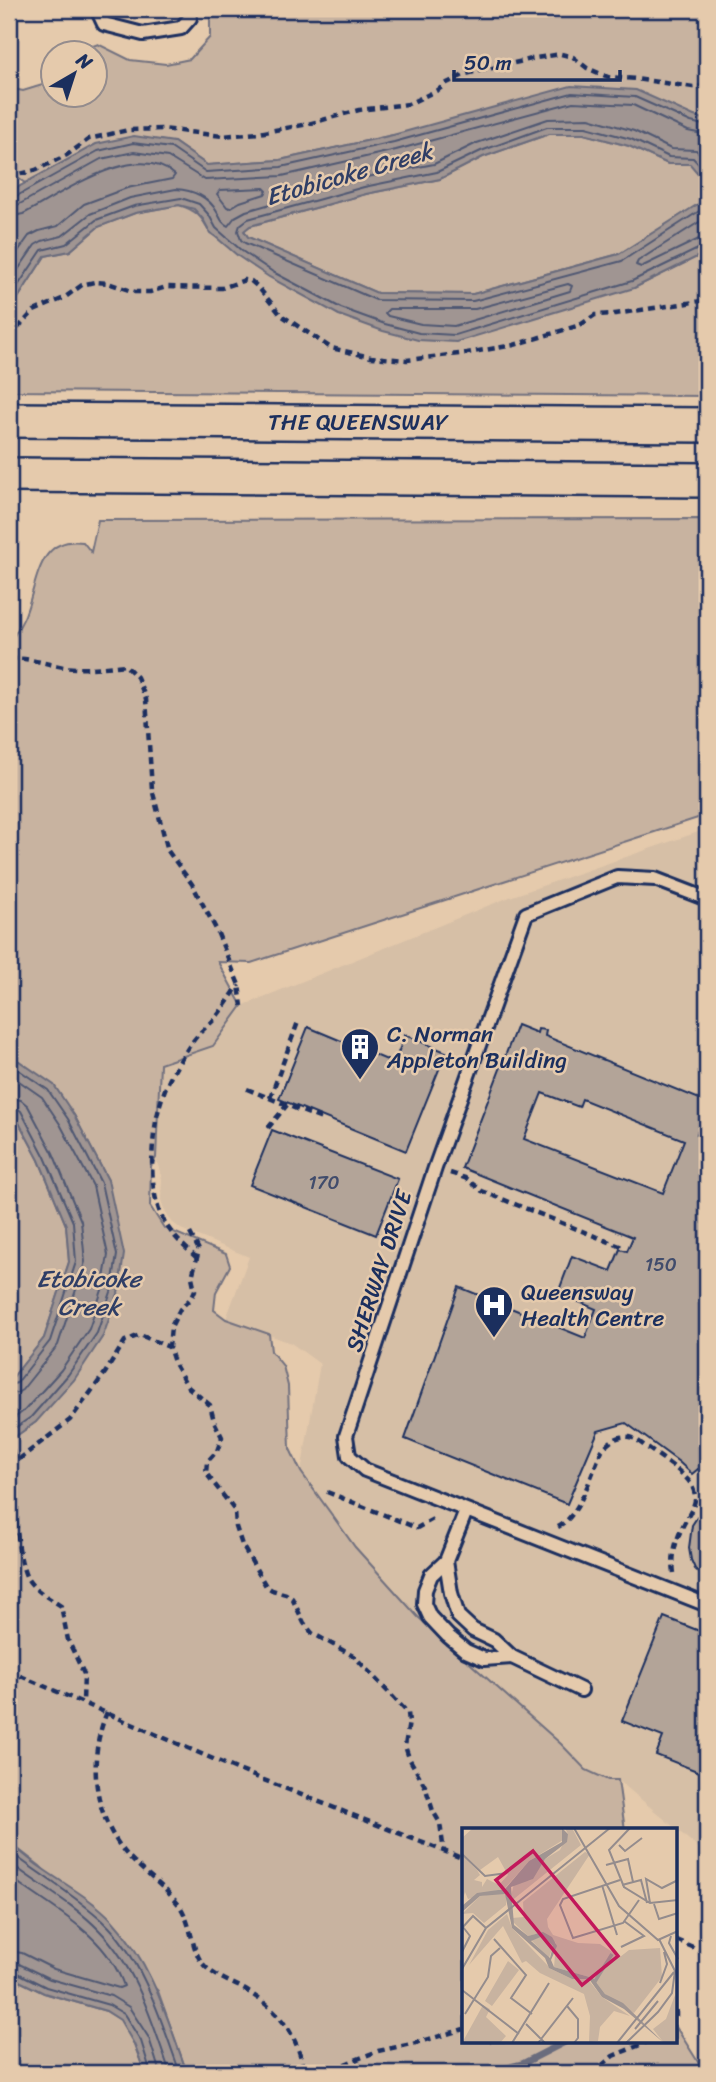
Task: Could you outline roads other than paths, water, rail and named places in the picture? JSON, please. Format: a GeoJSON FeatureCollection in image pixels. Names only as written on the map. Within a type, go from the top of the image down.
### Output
{"type":"FeatureCollection","features":[{"type":"Feature","properties":{"kind":"main road","name":"THE QUEENSWAY"},"geometry":{"type":"LineString","coordinates":[[9,420],[707,425]]}},
{"type":"Feature","properties":{"kind":"main road"},"geometry":{"type":"LineString","coordinates":[[9,475],[707,480]]}},
{"type":"Feature","properties":{"kind":"lane"},"geometry":{"type":"LineString","coordinates":[[97,9],[104,24],[143,34],[181,28],[190,18]]}},
{"type":"Feature","properties":{"kind":"lane","name":"SHERWAY DRIVE"},"geometry":{"type":"LineString","coordinates":[[707,899],[655,880],[617,877],[526,914],[435,1168],[346,1436],[349,1456],[365,1470],[707,1605]]}},
{"type":"Feature","properties":{"kind":"lane"},"geometry":{"type":"LineString","coordinates":[[466,1511],[446,1561],[431,1575],[425,1590],[424,1604],[430,1617],[466,1651],[484,1659],[512,1657]]}},
{"type":"Feature","properties":{"kind":"lane"},"geometry":{"type":"LineString","coordinates":[[446,1561],[458,1616],[473,1630],[494,1640],[512,1657],[581,1690]]}},
{"type":"Feature","properties":{"kind":"water","name":"Etobicoke Creek"},"geometry":{"type":"Polygon","coordinates":[[[571,86],[636,90],[707,120],[707,184],[690,164],[668,164],[629,146],[584,134],[549,134],[483,157],[440,179],[366,194],[250,226],[244,231],[248,237],[377,293],[473,294],[619,254],[706,199],[707,194],[707,252],[634,288],[456,342],[418,340],[339,315],[269,277],[238,256],[210,232],[194,209],[179,205],[135,213],[98,227],[70,251],[45,256],[9,312],[9,192],[96,144],[134,136],[174,142],[207,165],[280,160],[393,135],[571,86]]]}},
{"type":"Feature","properties":{"kind":"water","name":"Etobicoke Creek"},"geometry":{"type":"Polygon","coordinates":[[[9,1057],[54,1085],[74,1115],[108,1180],[124,1254],[118,1294],[103,1336],[74,1380],[36,1422],[9,1441],[9,1382],[44,1338],[69,1262],[66,1225],[39,1160],[15,1115],[9,1113],[9,1057]]]}},
{"type":"Feature","properties":{"kind":"water"},"geometry":{"type":"Polygon","coordinates":[[[9,1842],[96,1905],[126,1937],[157,1993],[187,2073],[145,2073],[134,2044],[120,2020],[106,2011],[44,1993],[9,1976],[9,1842]]]}},
{"type":"Feature","properties":{"kind":"waterway"},"geometry":{"type":"LineString","coordinates":[[487,2073],[522,2064],[561,2044]]}},
{"type":"Feature","properties":{"kind":"place","name":"C. Norman Appleton Building"},"geometry":{"type":"Point","coordinates":[360,1081]}},
{"type":"Feature","properties":{"kind":"place","name":"Queensway Health Centre"},"geometry":{"type":"Point","coordinates":[494,1339]}}]}
